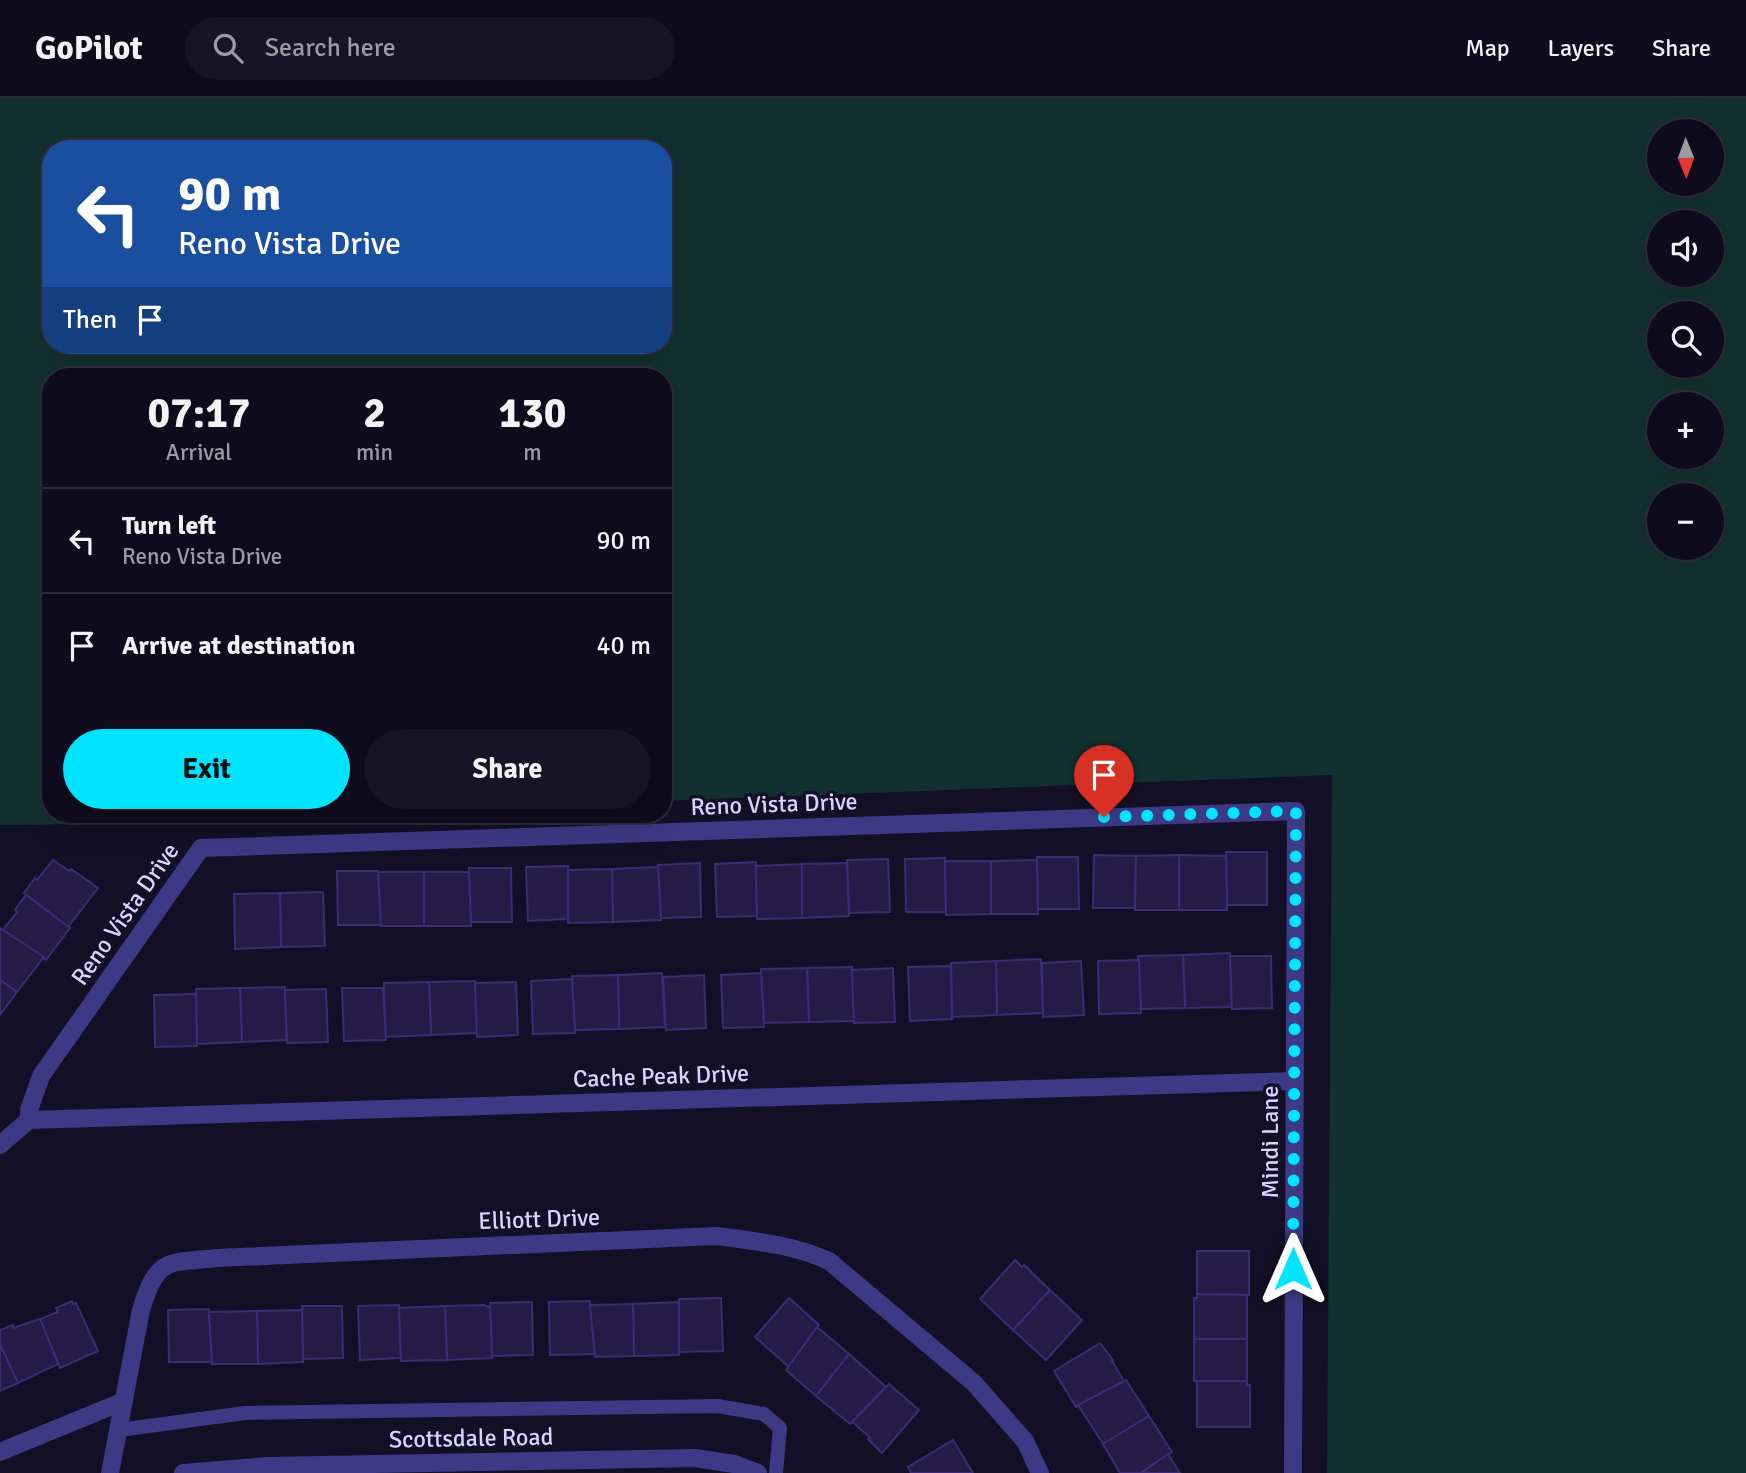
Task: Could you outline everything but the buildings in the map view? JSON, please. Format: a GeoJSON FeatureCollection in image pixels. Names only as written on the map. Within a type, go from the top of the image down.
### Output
{"type":"FeatureCollection","features":[{"type":"Feature","properties":{"kind":"street","name":"Mindi Lane"},"geometry":{"type":"LineString","coordinates":[[1293,1473],[1296,811]]}},
{"type":"Feature","properties":{"kind":"street","name":"Reno Vista Drive"},"geometry":{"type":"LineString","coordinates":[[29,1121],[29,1111],[41,1076],[201,848],[1296,811]]}},
{"type":"Feature","properties":{"kind":"street","name":"Cache Peak Drive"},"geometry":{"type":"LineString","coordinates":[[29,1121],[1294,1081]]}},
{"type":"Feature","properties":{"kind":"street"},"geometry":{"type":"LineString","coordinates":[[0,1145],[29,1121]]}},
{"type":"Feature","properties":{"kind":"street","name":"Elliott Drive"},"geometry":{"type":"LineString","coordinates":[[110,1473],[141,1310],[156,1272],[174,1262],[717,1236],[770,1244],[829,1261],[974,1383],[1025,1441],[1040,1473]]}},
{"type":"Feature","properties":{"kind":"street"},"geometry":{"type":"LineString","coordinates":[[0,1452],[124,1401]]}},
{"type":"Feature","properties":{"kind":"street","name":"Scottsdale Road"},"geometry":{"type":"LineString","coordinates":[[183,1473],[267,1466],[695,1458],[734,1464],[758,1473]]}},
{"type":"Feature","properties":{"kind":"lane"},"geometry":{"type":"LineString","coordinates":[[118,1430],[245,1413],[718,1406],[764,1414],[780,1428],[776,1473]]}},
{"type":"Feature","properties":{"kind":"green space"},"geometry":{"type":"Polygon","coordinates":[[[0,98],[1746,98],[1746,1473],[1327,1473],[1332,775],[672,801],[672,368],[42,368],[42,823],[89,823],[0,825],[0,98]]]}},
{"type":"Feature","properties":{"kind":"route"},"geometry":{"type":"LineString","coordinates":[[1104,817],[1296,811],[1293,1269]]}}]}
